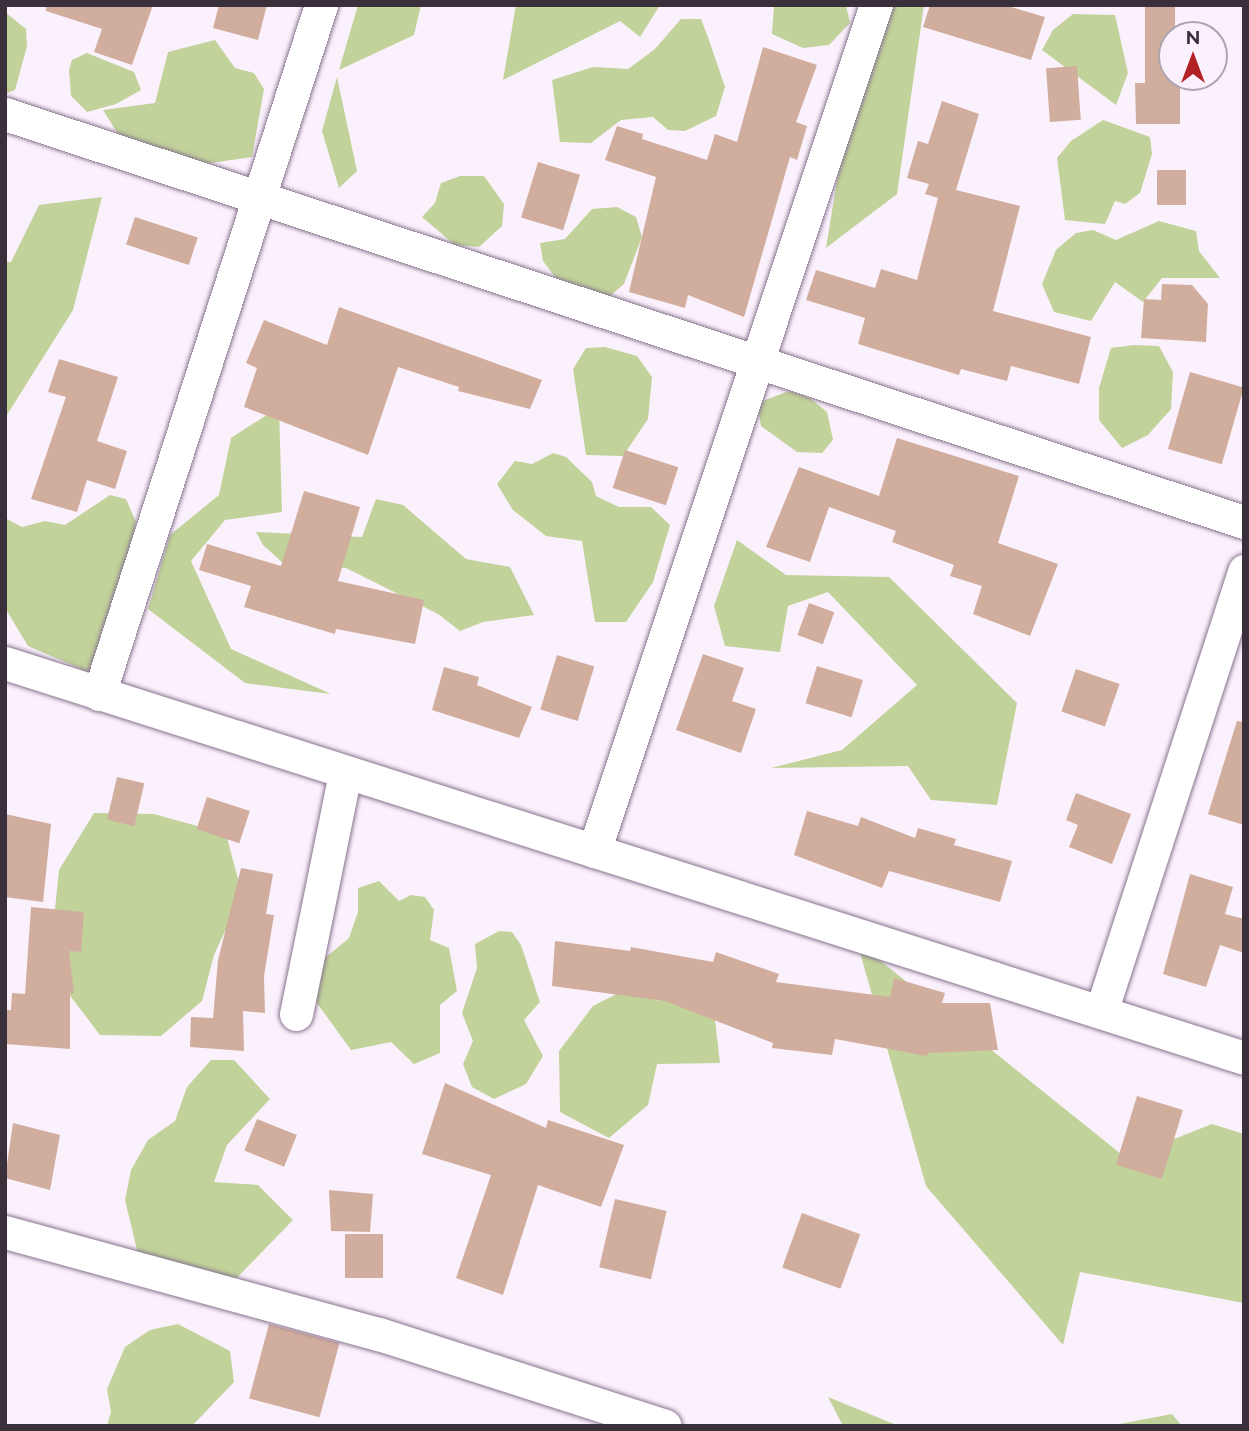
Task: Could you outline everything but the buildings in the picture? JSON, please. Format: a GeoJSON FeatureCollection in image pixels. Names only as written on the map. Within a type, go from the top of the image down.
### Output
{"type":"FeatureCollection","features":[{"type":"Feature","properties":{"kind":"street"},"geometry":{"type":"LineString","coordinates":[[99,694],[321,5]]}},
{"type":"Feature","properties":{"kind":"street"},"geometry":{"type":"LineString","coordinates":[[594,851],[876,5]]}},
{"type":"Feature","properties":{"kind":"street"},"geometry":{"type":"LineString","coordinates":[[5,114],[1244,522]]}},
{"type":"Feature","properties":{"kind":"street"},"geometry":{"type":"LineString","coordinates":[[1101,1012],[1244,571]]}},
{"type":"Feature","properties":{"kind":"street"},"geometry":{"type":"LineString","coordinates":[[5,663],[345,774],[1244,1058]]}},
{"type":"Feature","properties":{"kind":"street"},"geometry":{"type":"LineString","coordinates":[[296,1014],[345,774]]}},
{"type":"Feature","properties":{"kind":"street"},"geometry":{"type":"LineString","coordinates":[[5,1232],[379,1334],[665,1426]]}},
{"type":"Feature","properties":{"kind":"green space"},"geometry":{"type":"Polygon","coordinates":[[[358,5],[421,5],[414,35],[339,70],[358,5]]]}},
{"type":"Feature","properties":{"kind":"green space"},"geometry":{"type":"Polygon","coordinates":[[[516,5],[660,5],[640,37],[620,21],[503,80],[516,5]]]}},
{"type":"Feature","properties":{"kind":"green space"},"geometry":{"type":"Polygon","coordinates":[[[774,5],[846,5],[850,23],[829,45],[803,48],[772,34],[774,5]]]}},
{"type":"Feature","properties":{"kind":"green space"},"geometry":{"type":"Polygon","coordinates":[[[894,5],[924,5],[897,194],[826,248],[854,77],[894,5]]]}},
{"type":"Feature","properties":{"kind":"green space"},"geometry":{"type":"Polygon","coordinates":[[[5,12],[26,29],[27,46],[15,90],[5,94],[5,12]]]}},
{"type":"Feature","properties":{"kind":"green space"},"geometry":{"type":"Polygon","coordinates":[[[1073,14],[1115,15],[1128,73],[1116,105],[1042,50],[1053,30],[1073,14]]]}},
{"type":"Feature","properties":{"kind":"green space"},"geometry":{"type":"Polygon","coordinates":[[[681,19],[701,19],[709,40],[725,87],[716,116],[685,131],[668,130],[653,117],[621,120],[591,143],[560,142],[552,80],[593,67],[628,69],[655,49],[681,19]]]}},
{"type":"Feature","properties":{"kind":"green space"},"geometry":{"type":"Polygon","coordinates":[[[215,40],[235,68],[254,73],[264,89],[252,157],[197,165],[123,142],[103,110],[155,103],[168,52],[215,40]]]}},
{"type":"Feature","properties":{"kind":"green space"},"geometry":{"type":"Polygon","coordinates":[[[87,53],[134,72],[141,90],[116,104],[87,112],[71,96],[69,70],[72,60],[87,53]]]}},
{"type":"Feature","properties":{"kind":"green space"},"geometry":{"type":"Polygon","coordinates":[[[337,77],[357,171],[339,188],[322,131],[337,77]]]}},
{"type":"Feature","properties":{"kind":"green space"},"geometry":{"type":"Polygon","coordinates":[[[1103,120],[1150,137],[1152,154],[1140,193],[1125,204],[1115,201],[1105,224],[1065,220],[1057,158],[1071,141],[1103,120]]]}},
{"type":"Feature","properties":{"kind":"green space"},"geometry":{"type":"Polygon","coordinates":[[[460,176],[484,176],[504,204],[502,226],[479,247],[455,245],[422,217],[435,203],[441,183],[460,176]]]}},
{"type":"Feature","properties":{"kind":"green space"},"geometry":{"type":"Polygon","coordinates":[[[102,197],[73,310],[5,418],[5,262],[11,262],[39,205],[102,197]]]}},
{"type":"Feature","properties":{"kind":"green space"},"geometry":{"type":"Polygon","coordinates":[[[617,207],[636,217],[642,237],[624,284],[610,296],[559,282],[543,261],[540,243],[565,239],[592,209],[617,207]]]}},
{"type":"Feature","properties":{"kind":"green space"},"geometry":{"type":"Polygon","coordinates":[[[1159,221],[1196,231],[1199,251],[1220,278],[1162,278],[1143,302],[1115,282],[1091,321],[1054,312],[1042,284],[1056,250],[1076,233],[1093,230],[1116,240],[1159,221]]]}},
{"type":"Feature","properties":{"kind":"green space"},"geometry":{"type":"Polygon","coordinates":[[[1159,346],[1173,372],[1171,409],[1148,435],[1122,448],[1099,420],[1099,388],[1111,348],[1159,346]]]}},
{"type":"Feature","properties":{"kind":"green space"},"geometry":{"type":"Polygon","coordinates":[[[605,347],[637,356],[652,377],[648,419],[623,456],[586,455],[573,369],[586,348],[605,347]]]}},
{"type":"Feature","properties":{"kind":"green space"},"geometry":{"type":"Polygon","coordinates":[[[789,391],[810,398],[827,412],[833,440],[822,453],[797,452],[761,426],[757,403],[789,391]]]}},
{"type":"Feature","properties":{"kind":"green space"},"geometry":{"type":"Polygon","coordinates":[[[279,407],[282,512],[225,520],[191,561],[231,649],[331,694],[245,683],[148,609],[170,535],[219,495],[231,438],[279,407]]]}},
{"type":"Feature","properties":{"kind":"green space"},"geometry":{"type":"Polygon","coordinates":[[[553,453],[566,457],[592,482],[596,496],[619,507],[651,507],[670,525],[653,582],[626,622],[595,622],[582,541],[546,536],[513,510],[497,484],[515,461],[532,464],[553,453]]]}},
{"type":"Feature","properties":{"kind":"green space"},"geometry":{"type":"Polygon","coordinates":[[[110,495],[126,499],[136,522],[111,669],[86,671],[28,646],[5,608],[5,518],[22,527],[45,521],[65,525],[110,495]]]}},
{"type":"Feature","properties":{"kind":"green space"},"geometry":{"type":"Polygon","coordinates":[[[376,499],[403,505],[466,559],[510,567],[534,615],[483,622],[460,631],[438,614],[346,568],[283,563],[263,545],[256,532],[362,537],[376,499]]]}},
{"type":"Feature","properties":{"kind":"green space"},"geometry":{"type":"Polygon","coordinates":[[[737,540],[786,575],[889,577],[1017,703],[997,805],[931,800],[908,766],[771,768],[842,750],[917,685],[828,592],[788,606],[780,652],[725,646],[714,606],[737,540]]]}},
{"type":"Feature","properties":{"kind":"green space"},"geometry":{"type":"Polygon","coordinates":[[[94,813],[154,814],[226,834],[242,894],[214,955],[202,1001],[161,1036],[100,1035],[49,968],[59,870],[94,813]]]}},
{"type":"Feature","properties":{"kind":"green space"},"geometry":{"type":"Polygon","coordinates":[[[379,881],[399,901],[411,895],[425,897],[434,910],[430,940],[449,948],[457,991],[440,1005],[440,1053],[414,1064],[391,1042],[351,1050],[314,999],[325,958],[349,938],[358,912],[358,888],[379,881]]]}},
{"type":"Feature","properties":{"kind":"green space"},"geometry":{"type":"Polygon","coordinates":[[[499,931],[512,932],[521,945],[540,1002],[524,1020],[543,1056],[526,1084],[494,1099],[472,1087],[463,1064],[473,1041],[462,1013],[477,968],[475,944],[499,931]]]}},
{"type":"Feature","properties":{"kind":"green space"},"geometry":{"type":"Polygon","coordinates":[[[857,942],[1126,1158],[1212,1124],[1244,1134],[1244,1303],[1080,1272],[1063,1345],[926,1186],[857,942]]]}},
{"type":"Feature","properties":{"kind":"green space"},"geometry":{"type":"Polygon","coordinates":[[[670,979],[713,1003],[720,1063],[657,1064],[648,1105],[609,1138],[560,1112],[559,1051],[593,1006],[634,985],[658,1001],[670,979]]]}},
{"type":"Feature","properties":{"kind":"green space"},"geometry":{"type":"Polygon","coordinates":[[[211,1060],[234,1060],[270,1099],[227,1145],[214,1182],[258,1185],[293,1220],[225,1290],[139,1258],[125,1200],[131,1170],[148,1140],[175,1121],[187,1087],[211,1060]]]}},
{"type":"Feature","properties":{"kind":"green space"},"geometry":{"type":"Polygon","coordinates":[[[178,1324],[230,1351],[234,1382],[192,1426],[107,1426],[111,1412],[107,1389],[125,1347],[150,1330],[178,1324]]]}},
{"type":"Feature","properties":{"kind":"green space"},"geometry":{"type":"Polygon","coordinates":[[[828,1397],[899,1426],[843,1426],[828,1397]]]}},
{"type":"Feature","properties":{"kind":"green space"},"geometry":{"type":"Polygon","coordinates":[[[1172,1414],[1182,1426],[1109,1426],[1172,1414]]]}}]}
